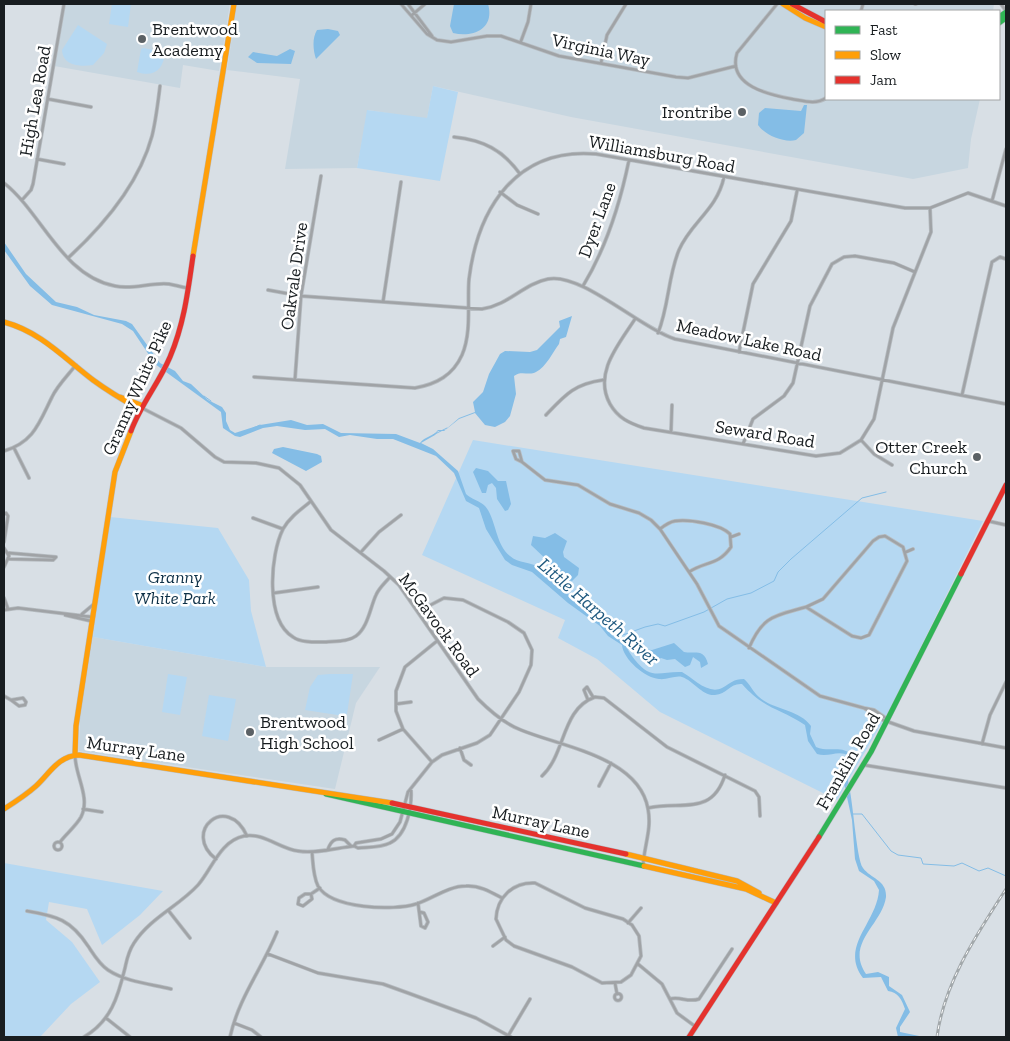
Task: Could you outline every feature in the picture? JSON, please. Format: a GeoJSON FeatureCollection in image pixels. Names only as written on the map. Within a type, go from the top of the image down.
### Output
{"type":"FeatureCollection","features":[{"type":"Feature","properties":{"kind":"main road","name":"Granny White Pike"},"geometry":{"type":"LineString","coordinates":[[75,755],[75,730],[115,472],[140,407],[169,359],[179,335],[234,4]]}},
{"type":"Feature","properties":{"kind":"main road"},"geometry":{"type":"LineString","coordinates":[[783,4],[805,18],[825,27]]}},
{"type":"Feature","properties":{"kind":"main road"},"geometry":{"type":"LineString","coordinates":[[792,4],[825,21]]}},
{"type":"Feature","properties":{"kind":"main road"},"geometry":{"type":"LineString","coordinates":[[4,322],[36,335],[56,347],[94,381],[140,407]]}},
{"type":"Feature","properties":{"kind":"main road","name":"Franklin Road"},"geometry":{"type":"LineString","coordinates":[[689,1037],[864,765],[1006,485]]}},
{"type":"Feature","properties":{"kind":"main road","name":"Murray Lane"},"geometry":{"type":"LineString","coordinates":[[4,809],[28,793],[59,761],[75,755],[407,806],[643,858],[737,881],[776,903]]}},
{"type":"Feature","properties":{"kind":"main road","name":"Murray Lane"},"geometry":{"type":"LineString","coordinates":[[312,790],[405,813],[759,893]]}},
{"type":"Feature","properties":{"kind":"street","name":"High Lea Road"},"geometry":{"type":"LineString","coordinates":[[22,200],[31,190],[64,4]]}},
{"type":"Feature","properties":{"kind":"street"},"geometry":{"type":"LineString","coordinates":[[401,4],[432,38]]}},
{"type":"Feature","properties":{"kind":"street"},"geometry":{"type":"LineString","coordinates":[[408,4],[430,31],[432,38]]}},
{"type":"Feature","properties":{"kind":"street"},"geometry":{"type":"LineString","coordinates":[[412,15],[425,4]]}},
{"type":"Feature","properties":{"kind":"street"},"geometry":{"type":"LineString","coordinates":[[521,41],[528,22],[531,4]]}},
{"type":"Feature","properties":{"kind":"street"},"geometry":{"type":"LineString","coordinates":[[601,64],[606,35],[626,4]]}},
{"type":"Feature","properties":{"kind":"street"},"geometry":{"type":"LineString","coordinates":[[777,4],[740,49],[736,57],[736,66],[745,80],[762,92],[813,102],[825,98]]}},
{"type":"Feature","properties":{"kind":"street"},"geometry":{"type":"LineString","coordinates":[[1001,4],[1006,12]]}},
{"type":"Feature","properties":{"kind":"street","name":"Virginia Way"},"geometry":{"type":"LineString","coordinates":[[432,38],[451,42],[496,35],[521,41],[551,54],[688,78],[736,66]]}},
{"type":"Feature","properties":{"kind":"street"},"geometry":{"type":"LineString","coordinates":[[68,258],[107,220],[141,167],[153,133],[160,86]]}},
{"type":"Feature","properties":{"kind":"street"},"geometry":{"type":"LineString","coordinates":[[48,99],[91,107]]}},
{"type":"Feature","properties":{"kind":"street"},"geometry":{"type":"LineString","coordinates":[[454,137],[485,143],[497,149],[520,174]]}},
{"type":"Feature","properties":{"kind":"street"},"geometry":{"type":"LineString","coordinates":[[992,201],[1006,149]]}},
{"type":"Feature","properties":{"kind":"street","name":"Williamsburg Road"},"geometry":{"type":"LineString","coordinates":[[254,377],[415,388],[441,381],[457,365],[463,353],[469,279],[479,232],[486,214],[500,192],[520,174],[541,161],[573,153],[596,154],[905,208],[930,208],[968,194],[1006,206]]}},
{"type":"Feature","properties":{"kind":"street"},"geometry":{"type":"LineString","coordinates":[[37,159],[64,164]]}},
{"type":"Feature","properties":{"kind":"street","name":"Dyer Lane"},"geometry":{"type":"LineString","coordinates":[[583,286],[599,255],[620,200],[629,160]]}},
{"type":"Feature","properties":{"kind":"street","name":"Oakvale Drive"},"geometry":{"type":"LineString","coordinates":[[295,379],[301,296],[321,176]]}},
{"type":"Feature","properties":{"kind":"street"},"geometry":{"type":"LineString","coordinates":[[658,333],[665,316],[679,250],[718,197],[724,177]]}},
{"type":"Feature","properties":{"kind":"street"},"geometry":{"type":"LineString","coordinates":[[383,303],[400,182]]}},
{"type":"Feature","properties":{"kind":"street"},"geometry":{"type":"LineString","coordinates":[[4,183],[22,200],[68,258],[92,278],[114,286],[132,288],[168,284],[188,288]]}},
{"type":"Feature","properties":{"kind":"street"},"geometry":{"type":"LineString","coordinates":[[739,352],[753,284],[791,221],[797,190]]}},
{"type":"Feature","properties":{"kind":"street"},"geometry":{"type":"LineString","coordinates":[[500,192],[517,204],[538,214]]}},
{"type":"Feature","properties":{"kind":"street","name":"Seward Road"},"geometry":{"type":"LineString","coordinates":[[603,380],[606,397],[618,416],[635,425],[825,456],[840,453],[861,440],[874,419],[893,328],[931,232],[930,208]]}},
{"type":"Feature","properties":{"kind":"street"},"geometry":{"type":"LineString","coordinates":[[743,444],[754,419],[790,389],[799,363],[810,306],[828,269],[834,262],[844,257],[855,256],[888,261],[915,272]]}},
{"type":"Feature","properties":{"kind":"street"},"geometry":{"type":"LineString","coordinates":[[962,395],[992,262],[1000,257],[1006,259]]}},
{"type":"Feature","properties":{"kind":"street","name":"Meadow Lake Road"},"geometry":{"type":"LineString","coordinates":[[268,290],[301,296],[468,308],[494,307],[536,282],[548,279],[569,280],[583,286],[658,333],[690,343],[1006,404]]}},
{"type":"Feature","properties":{"kind":"street"},"geometry":{"type":"LineString","coordinates":[[546,415],[574,388],[588,382],[603,380],[610,359],[635,319]]}},
{"type":"Feature","properties":{"kind":"street"},"geometry":{"type":"LineString","coordinates":[[4,452],[14,448],[35,431],[44,418],[52,396],[76,365]]}},
{"type":"Feature","properties":{"kind":"street"},"geometry":{"type":"LineString","coordinates":[[671,432],[672,405]]}},
{"type":"Feature","properties":{"kind":"street","name":"McGavock Road"},"geometry":{"type":"LineString","coordinates":[[140,407],[181,428],[215,457],[224,462],[256,463],[279,468],[300,485],[331,530],[361,552],[399,585],[478,699],[519,730],[610,763],[626,772],[639,786],[648,808],[650,831],[643,858],[643,866]]}},
{"type":"Feature","properties":{"kind":"street"},"geometry":{"type":"LineString","coordinates":[[861,440],[874,454],[892,465]]}},
{"type":"Feature","properties":{"kind":"street"},"geometry":{"type":"LineString","coordinates":[[14,448],[30,478]]}},
{"type":"Feature","properties":{"kind":"street"},"geometry":{"type":"LineString","coordinates":[[522,462],[519,451],[513,451],[516,459],[545,480],[578,485],[610,504],[643,515],[660,529],[689,572],[719,626],[820,696],[878,712],[886,716],[888,720],[920,733],[1006,748]]}},
{"type":"Feature","properties":{"kind":"street"},"geometry":{"type":"LineString","coordinates":[[310,502],[291,517],[283,529],[272,573],[274,593],[282,628],[298,640],[318,642],[346,641],[363,629],[377,594],[390,577]]}},
{"type":"Feature","properties":{"kind":"street"},"geometry":{"type":"LineString","coordinates":[[4,514],[6,513],[8,516],[4,542]]}},
{"type":"Feature","properties":{"kind":"street"},"geometry":{"type":"LineString","coordinates":[[361,552],[379,532],[401,515]]}},
{"type":"Feature","properties":{"kind":"street"},"geometry":{"type":"LineString","coordinates":[[253,518],[283,529]]}},
{"type":"Feature","properties":{"kind":"street"},"geometry":{"type":"LineString","coordinates":[[660,529],[672,522],[682,521],[722,528],[731,537],[731,547],[720,560],[698,566],[689,572]]}},
{"type":"Feature","properties":{"kind":"street"},"geometry":{"type":"LineString","coordinates":[[988,521],[1006,525]]}},
{"type":"Feature","properties":{"kind":"street"},"geometry":{"type":"LineString","coordinates":[[731,537],[739,534]]}},
{"type":"Feature","properties":{"kind":"street"},"geometry":{"type":"LineString","coordinates":[[749,648],[757,630],[768,619],[806,607],[823,599],[877,538],[883,536],[890,538],[901,545],[906,552],[907,559],[904,568],[874,629],[868,636],[859,638],[852,636],[806,607]]}},
{"type":"Feature","properties":{"kind":"street"},"geometry":{"type":"LineString","coordinates":[[4,548],[9,553],[56,557],[53,560],[9,559]]}},
{"type":"Feature","properties":{"kind":"street"},"geometry":{"type":"LineString","coordinates":[[906,552],[912,549]]}},
{"type":"Feature","properties":{"kind":"street"},"geometry":{"type":"LineString","coordinates":[[4,565],[9,559],[9,553]]}},
{"type":"Feature","properties":{"kind":"street"},"geometry":{"type":"LineString","coordinates":[[274,593],[318,587]]}},
{"type":"Feature","properties":{"kind":"street"},"geometry":{"type":"LineString","coordinates":[[4,598],[6,609],[63,614],[92,619]]}},
{"type":"Feature","properties":{"kind":"street"},"geometry":{"type":"LineString","coordinates":[[328,850],[330,843],[336,839],[345,840],[358,848],[391,843],[399,837],[414,782],[432,762],[442,755],[477,743],[490,735],[519,692],[531,665],[532,650],[524,633],[508,622],[464,600],[453,598],[437,600],[419,612]]}},
{"type":"Feature","properties":{"kind":"street"},"geometry":{"type":"LineString","coordinates":[[63,614],[85,613],[94,604]]}},
{"type":"Feature","properties":{"kind":"street"},"geometry":{"type":"LineString","coordinates":[[78,614],[92,619]]}},
{"type":"Feature","properties":{"kind":"street"},"geometry":{"type":"LineString","coordinates":[[432,762],[403,729],[396,704],[396,691],[402,672],[413,658],[437,641]]}},
{"type":"Feature","properties":{"kind":"street"},"geometry":{"type":"LineString","coordinates":[[982,744],[988,720],[1006,682]]}},
{"type":"Feature","properties":{"kind":"street"},"geometry":{"type":"LineString","coordinates":[[588,700],[584,690],[587,687],[593,697]]}},
{"type":"Feature","properties":{"kind":"street"},"geometry":{"type":"LineString","coordinates":[[4,696],[19,706],[25,705],[26,702],[23,698],[11,700]]}},
{"type":"Feature","properties":{"kind":"street"},"geometry":{"type":"LineString","coordinates":[[542,776],[554,762],[573,716],[593,697],[604,698],[667,747],[755,791],[759,797],[760,816]]}},
{"type":"Feature","properties":{"kind":"street"},"geometry":{"type":"LineString","coordinates":[[396,704],[411,702]]}},
{"type":"Feature","properties":{"kind":"street"},"geometry":{"type":"LineString","coordinates":[[379,740],[403,729]]}},
{"type":"Feature","properties":{"kind":"street"},"geometry":{"type":"LineString","coordinates":[[460,748],[464,760],[471,765]]}},
{"type":"Feature","properties":{"kind":"street"},"geometry":{"type":"LineString","coordinates":[[60,842],[80,819],[83,809],[84,792],[75,768],[75,755]]}},
{"type":"Feature","properties":{"kind":"street"},"geometry":{"type":"LineString","coordinates":[[599,786],[610,763]]}},
{"type":"Feature","properties":{"kind":"street"},"geometry":{"type":"LineString","coordinates":[[864,765],[1006,788]]}},
{"type":"Feature","properties":{"kind":"street"},"geometry":{"type":"LineString","coordinates":[[648,808],[666,804],[707,802],[716,796],[725,775]]}},
{"type":"Feature","properties":{"kind":"street"},"geometry":{"type":"LineString","coordinates":[[84,1037],[106,1018],[114,1007],[127,956],[134,943],[146,927],[198,885],[216,858],[229,843],[247,836],[261,837],[296,851],[312,852],[353,846],[356,843],[381,840],[392,834],[405,813],[407,806]]}},
{"type":"Feature","properties":{"kind":"street"},"geometry":{"type":"LineString","coordinates":[[83,809],[102,812]]}},
{"type":"Feature","properties":{"kind":"street"},"geometry":{"type":"LineString","coordinates":[[216,858],[208,852],[203,840],[205,827],[209,822],[219,817],[230,816],[241,822],[247,836]]}},
{"type":"Feature","properties":{"kind":"street"},"geometry":{"type":"LineString","coordinates":[[312,852],[314,872],[320,888],[330,897],[357,905],[396,908],[418,904],[456,887],[467,885],[481,888],[502,898]]}},
{"type":"Feature","properties":{"kind":"street"},"geometry":{"type":"LineString","coordinates":[[535,883],[585,908],[623,919],[628,923],[639,936],[641,956],[631,975],[616,983],[601,982],[572,967],[514,946],[505,938],[496,919],[502,898],[511,889],[523,884],[535,883]]}},
{"type":"Feature","properties":{"kind":"street"},"geometry":{"type":"LineString","coordinates":[[311,894],[312,899],[303,906],[298,904],[299,898],[305,894],[311,894],[320,888]]}},
{"type":"Feature","properties":{"kind":"street"},"geometry":{"type":"LineString","coordinates":[[418,904],[420,912],[418,917],[421,926],[425,928],[428,922],[424,913],[420,912]]}},
{"type":"Feature","properties":{"kind":"street"},"geometry":{"type":"LineString","coordinates":[[628,923],[642,908]]}},
{"type":"Feature","properties":{"kind":"street"},"geometry":{"type":"LineString","coordinates":[[168,910],[190,938]]}},
{"type":"Feature","properties":{"kind":"street"},"geometry":{"type":"LineString","coordinates":[[27,911],[48,915],[73,926],[103,966],[122,978],[171,989]]}},
{"type":"Feature","properties":{"kind":"street"},"geometry":{"type":"LineString","coordinates":[[230,1037],[240,1003],[268,954],[277,932]]}},
{"type":"Feature","properties":{"kind":"street"},"geometry":{"type":"LineString","coordinates":[[493,946],[505,938]]}},
{"type":"Feature","properties":{"kind":"street"},"geometry":{"type":"LineString","coordinates":[[670,999],[675,997],[692,1001],[699,998],[732,949]]}},
{"type":"Feature","properties":{"kind":"street"},"geometry":{"type":"LineString","coordinates":[[268,954],[318,973],[385,985],[476,1018],[509,1037],[530,999]]}},
{"type":"Feature","properties":{"kind":"street"},"geometry":{"type":"LineString","coordinates":[[638,964],[662,984],[677,1013],[696,1027]]}},
{"type":"Feature","properties":{"kind":"street"},"geometry":{"type":"LineString","coordinates":[[616,983],[617,994]]}},
{"type":"Feature","properties":{"kind":"street"},"geometry":{"type":"LineString","coordinates":[[106,1018],[130,1037]]}},
{"type":"Feature","properties":{"kind":"street"},"geometry":{"type":"LineString","coordinates":[[233,1023],[252,1030],[261,1037]]}},
{"type":"Feature","properties":{"kind":"shaded area","name":"Brentwood Academy"},"geometry":{"type":"Polygon","coordinates":[[[64,4],[230,4],[219,71],[183,65],[180,88],[54,66],[64,4]]]}},
{"type":"Feature","properties":{"kind":"shaded area"},"geometry":{"type":"Polygon","coordinates":[[[237,4],[994,4],[993,10],[825,10],[825,100],[980,100],[971,139],[968,168],[913,179],[571,117],[433,86],[427,119],[368,110],[357,168],[285,169],[300,79],[227,70],[237,4]]]}},
{"type":"Feature","properties":{"kind":"shaded area"},"geometry":{"type":"Polygon","coordinates":[[[454,4],[488,4],[489,12],[486,25],[468,34],[453,33],[450,26],[454,4]]]}},
{"type":"Feature","properties":{"kind":"shaded area"},"geometry":{"type":"Polygon","coordinates":[[[328,29],[338,31],[340,35],[316,59],[314,52],[315,33],[317,30],[328,29]]]}},
{"type":"Feature","properties":{"kind":"shaded area"},"geometry":{"type":"Polygon","coordinates":[[[290,49],[295,51],[291,64],[257,63],[248,57],[253,52],[277,56],[290,49]]]}},
{"type":"Feature","properties":{"kind":"shaded area"},"geometry":{"type":"Polygon","coordinates":[[[804,105],[807,105],[804,133],[796,140],[791,141],[775,137],[765,132],[758,125],[759,113],[765,108],[801,111],[804,105]]]}},
{"type":"Feature","properties":{"kind":"shaded area"},"geometry":{"type":"Polygon","coordinates":[[[4,242],[26,274],[56,302],[77,307],[94,315],[126,321],[132,324],[160,363],[175,371],[183,381],[191,384],[208,400],[222,407],[226,413],[226,421],[230,430],[235,433],[260,425],[291,420],[307,425],[323,424],[341,433],[396,434],[420,443],[438,430],[445,430],[459,418],[475,412],[473,402],[483,392],[489,374],[500,354],[505,351],[530,352],[537,350],[560,327],[559,321],[572,316],[566,337],[560,339],[559,344],[543,367],[533,373],[519,373],[514,376],[516,394],[510,416],[505,422],[495,427],[485,425],[475,413],[459,419],[444,431],[438,431],[435,435],[421,443],[433,449],[458,471],[466,494],[483,504],[489,511],[498,538],[505,551],[513,559],[541,569],[600,621],[613,636],[626,643],[628,650],[635,660],[646,671],[657,674],[682,672],[706,688],[717,690],[735,681],[744,679],[757,695],[771,705],[806,720],[811,726],[810,734],[816,747],[845,750],[853,756],[854,765],[849,770],[847,777],[861,862],[866,872],[878,880],[886,891],[883,907],[862,943],[861,963],[866,974],[878,972],[889,977],[889,986],[902,995],[910,1012],[900,1027],[900,1032],[924,1037],[898,1037],[896,1028],[905,1009],[901,1000],[897,995],[888,991],[881,977],[863,978],[857,966],[855,955],[857,945],[877,902],[879,890],[874,881],[859,871],[855,859],[852,820],[843,779],[850,762],[849,756],[841,753],[817,754],[808,741],[805,725],[757,699],[742,684],[734,685],[723,693],[710,695],[682,677],[659,679],[653,678],[641,671],[630,662],[622,645],[608,636],[600,626],[568,603],[532,572],[512,565],[505,560],[486,529],[479,508],[466,501],[454,473],[436,456],[393,439],[350,435],[339,437],[325,429],[305,430],[277,426],[263,428],[240,437],[235,436],[223,428],[221,412],[155,364],[133,331],[122,324],[52,305],[30,286],[4,250],[4,242]]]}},
{"type":"Feature","properties":{"kind":"shaded area"},"geometry":{"type":"Polygon","coordinates":[[[283,447],[317,454],[321,456],[322,462],[306,471],[272,453],[274,449],[283,447]]]}},
{"type":"Feature","properties":{"kind":"shaded area"},"geometry":{"type":"Polygon","coordinates":[[[476,468],[488,471],[498,481],[506,481],[511,504],[508,510],[505,511],[497,499],[496,488],[492,483],[488,485],[486,493],[482,493],[473,472],[476,468]]]}},
{"type":"Feature","properties":{"kind":"shaded area"},"geometry":{"type":"Polygon","coordinates":[[[555,533],[567,541],[563,552],[564,557],[579,568],[578,575],[572,581],[568,580],[531,545],[533,536],[545,538],[555,533]]]}},
{"type":"Feature","properties":{"kind":"shaded area","name":"Brentwood High School"},"geometry":{"type":"Polygon","coordinates":[[[93,637],[266,667],[380,667],[356,703],[335,789],[79,751],[80,719],[93,637]]]}},
{"type":"Feature","properties":{"kind":"shaded area"},"geometry":{"type":"Polygon","coordinates":[[[674,643],[684,652],[702,654],[708,664],[701,668],[700,662],[693,657],[690,665],[685,667],[675,659],[667,660],[661,658],[656,661],[639,653],[640,649],[652,650],[674,643]]]}},
{"type":"Feature","properties":{"kind":"green space"},"geometry":{"type":"Polygon","coordinates":[[[112,4],[131,4],[128,27],[109,24],[112,4]]]}},
{"type":"Feature","properties":{"kind":"green space"},"geometry":{"type":"Polygon","coordinates":[[[78,25],[107,44],[104,53],[93,65],[73,64],[65,59],[63,55],[62,50],[78,25]]]}},
{"type":"Feature","properties":{"kind":"green space"},"geometry":{"type":"Polygon","coordinates":[[[141,49],[165,52],[163,63],[153,73],[143,74],[137,72],[141,49]]]}},
{"type":"Feature","properties":{"kind":"green space"},"geometry":{"type":"Polygon","coordinates":[[[433,86],[458,92],[440,181],[357,168],[367,110],[427,118],[433,86]]]}},
{"type":"Feature","properties":{"kind":"green space"},"geometry":{"type":"Polygon","coordinates":[[[473,440],[983,521],[889,711],[837,800],[660,712],[597,659],[558,638],[565,620],[422,555],[473,440]]]}},
{"type":"Feature","properties":{"kind":"green space","name":"Granny White Park"},"geometry":{"type":"Polygon","coordinates":[[[110,517],[218,528],[249,580],[251,611],[266,667],[93,637],[110,517]]]}},
{"type":"Feature","properties":{"kind":"green space"},"geometry":{"type":"Polygon","coordinates":[[[168,674],[187,677],[180,715],[162,712],[168,674]]]}},
{"type":"Feature","properties":{"kind":"green space"},"geometry":{"type":"Polygon","coordinates":[[[353,674],[347,714],[344,716],[305,710],[310,687],[318,675],[353,674]]]}},
{"type":"Feature","properties":{"kind":"green space"},"geometry":{"type":"Polygon","coordinates":[[[209,695],[236,699],[228,741],[202,736],[209,695]]]}},
{"type":"Feature","properties":{"kind":"green space"},"geometry":{"type":"Polygon","coordinates":[[[4,863],[163,891],[140,915],[102,945],[87,909],[49,902],[46,920],[72,942],[100,982],[71,1004],[40,1037],[4,1037],[4,863]]]}},
{"type":"Feature","properties":{"kind":"waterway","name":"Little Harpeth River"},"geometry":{"type":"LineString","coordinates":[[204,396],[211,401]]}},
{"type":"Feature","properties":{"kind":"waterway","name":"Little Harpeth River"},"geometry":{"type":"LineString","coordinates":[[253,428],[260,425]]}},
{"type":"Feature","properties":{"kind":"waterway"},"geometry":{"type":"LineString","coordinates":[[433,435],[447,428]]}},
{"type":"Feature","properties":{"kind":"waterway"},"geometry":{"type":"LineString","coordinates":[[623,635],[658,624],[665,626],[704,612],[727,599],[751,593],[774,581],[778,572],[791,559],[862,498],[886,492]]}},
{"type":"Feature","properties":{"kind":"waterway","name":"Little Harpeth River"},"geometry":{"type":"LineString","coordinates":[[614,638],[620,635]]}},
{"type":"Feature","properties":{"kind":"waterway"},"geometry":{"type":"LineString","coordinates":[[853,814],[862,814],[891,851],[898,855],[921,858],[923,864],[954,866],[962,863],[979,871],[988,868],[1006,876]]}},
{"type":"Feature","properties":{"kind":"railway"},"geometry":{"type":"LineString","coordinates":[[937,1037],[941,1017],[954,978],[973,941],[1006,889]]}},
{"type":"Feature","properties":{"kind":"traffic: fast"},"geometry":{"type":"LineString","coordinates":[[1000,16],[1006,12]]}},
{"type":"Feature","properties":{"kind":"traffic: fast"},"geometry":{"type":"LineString","coordinates":[[1000,22],[1006,18]]}},
{"type":"Feature","properties":{"kind":"traffic: fast"},"geometry":{"type":"LineString","coordinates":[[819,837],[871,752],[961,574]]}},
{"type":"Feature","properties":{"kind":"traffic: fast"},"geometry":{"type":"LineString","coordinates":[[326,794],[644,866]]}},
{"type":"Feature","properties":{"kind":"traffic: slow"},"geometry":{"type":"LineString","coordinates":[[193,256],[234,4]]}},
{"type":"Feature","properties":{"kind":"traffic: slow"},"geometry":{"type":"LineString","coordinates":[[783,4],[805,18],[825,27]]}},
{"type":"Feature","properties":{"kind":"traffic: slow"},"geometry":{"type":"LineString","coordinates":[[4,322],[17,326],[52,346],[82,372],[139,409]]}},
{"type":"Feature","properties":{"kind":"traffic: slow"},"geometry":{"type":"LineString","coordinates":[[120,397],[141,405]]}},
{"type":"Feature","properties":{"kind":"traffic: slow"},"geometry":{"type":"LineString","coordinates":[[75,755],[76,726],[115,472],[131,431]]}},
{"type":"Feature","properties":{"kind":"traffic: slow"},"geometry":{"type":"LineString","coordinates":[[4,809],[32,789],[65,758],[79,755],[392,803]]}},
{"type":"Feature","properties":{"kind":"traffic: slow"},"geometry":{"type":"LineString","coordinates":[[626,854],[737,881],[759,893]]}},
{"type":"Feature","properties":{"kind":"traffic: slow"},"geometry":{"type":"LineString","coordinates":[[644,866],[746,889],[776,903]]}},
{"type":"Feature","properties":{"kind":"traffic: jam"},"geometry":{"type":"LineString","coordinates":[[792,4],[825,21]]}},
{"type":"Feature","properties":{"kind":"traffic: jam"},"geometry":{"type":"LineString","coordinates":[[131,431],[166,367],[175,345],[185,307],[193,256]]}},
{"type":"Feature","properties":{"kind":"traffic: jam"},"geometry":{"type":"LineString","coordinates":[[961,574],[1006,485]]}},
{"type":"Feature","properties":{"kind":"traffic: jam"},"geometry":{"type":"LineString","coordinates":[[392,803],[626,854]]}},
{"type":"Feature","properties":{"kind":"traffic: jam"},"geometry":{"type":"LineString","coordinates":[[689,1037],[819,837]]}},
{"type":"Feature","properties":{"kind":"place","name":"Brentwood Academy"},"geometry":{"type":"Point","coordinates":[142,39]}},
{"type":"Feature","properties":{"kind":"place","name":"Irontribe"},"geometry":{"type":"Point","coordinates":[742,112]}},
{"type":"Feature","properties":{"kind":"place","name":"Otter Creek Church"},"geometry":{"type":"Point","coordinates":[977,457]}},
{"type":"Feature","properties":{"kind":"place","name":"Brentwood High School"},"geometry":{"type":"Point","coordinates":[250,732]}}]}
